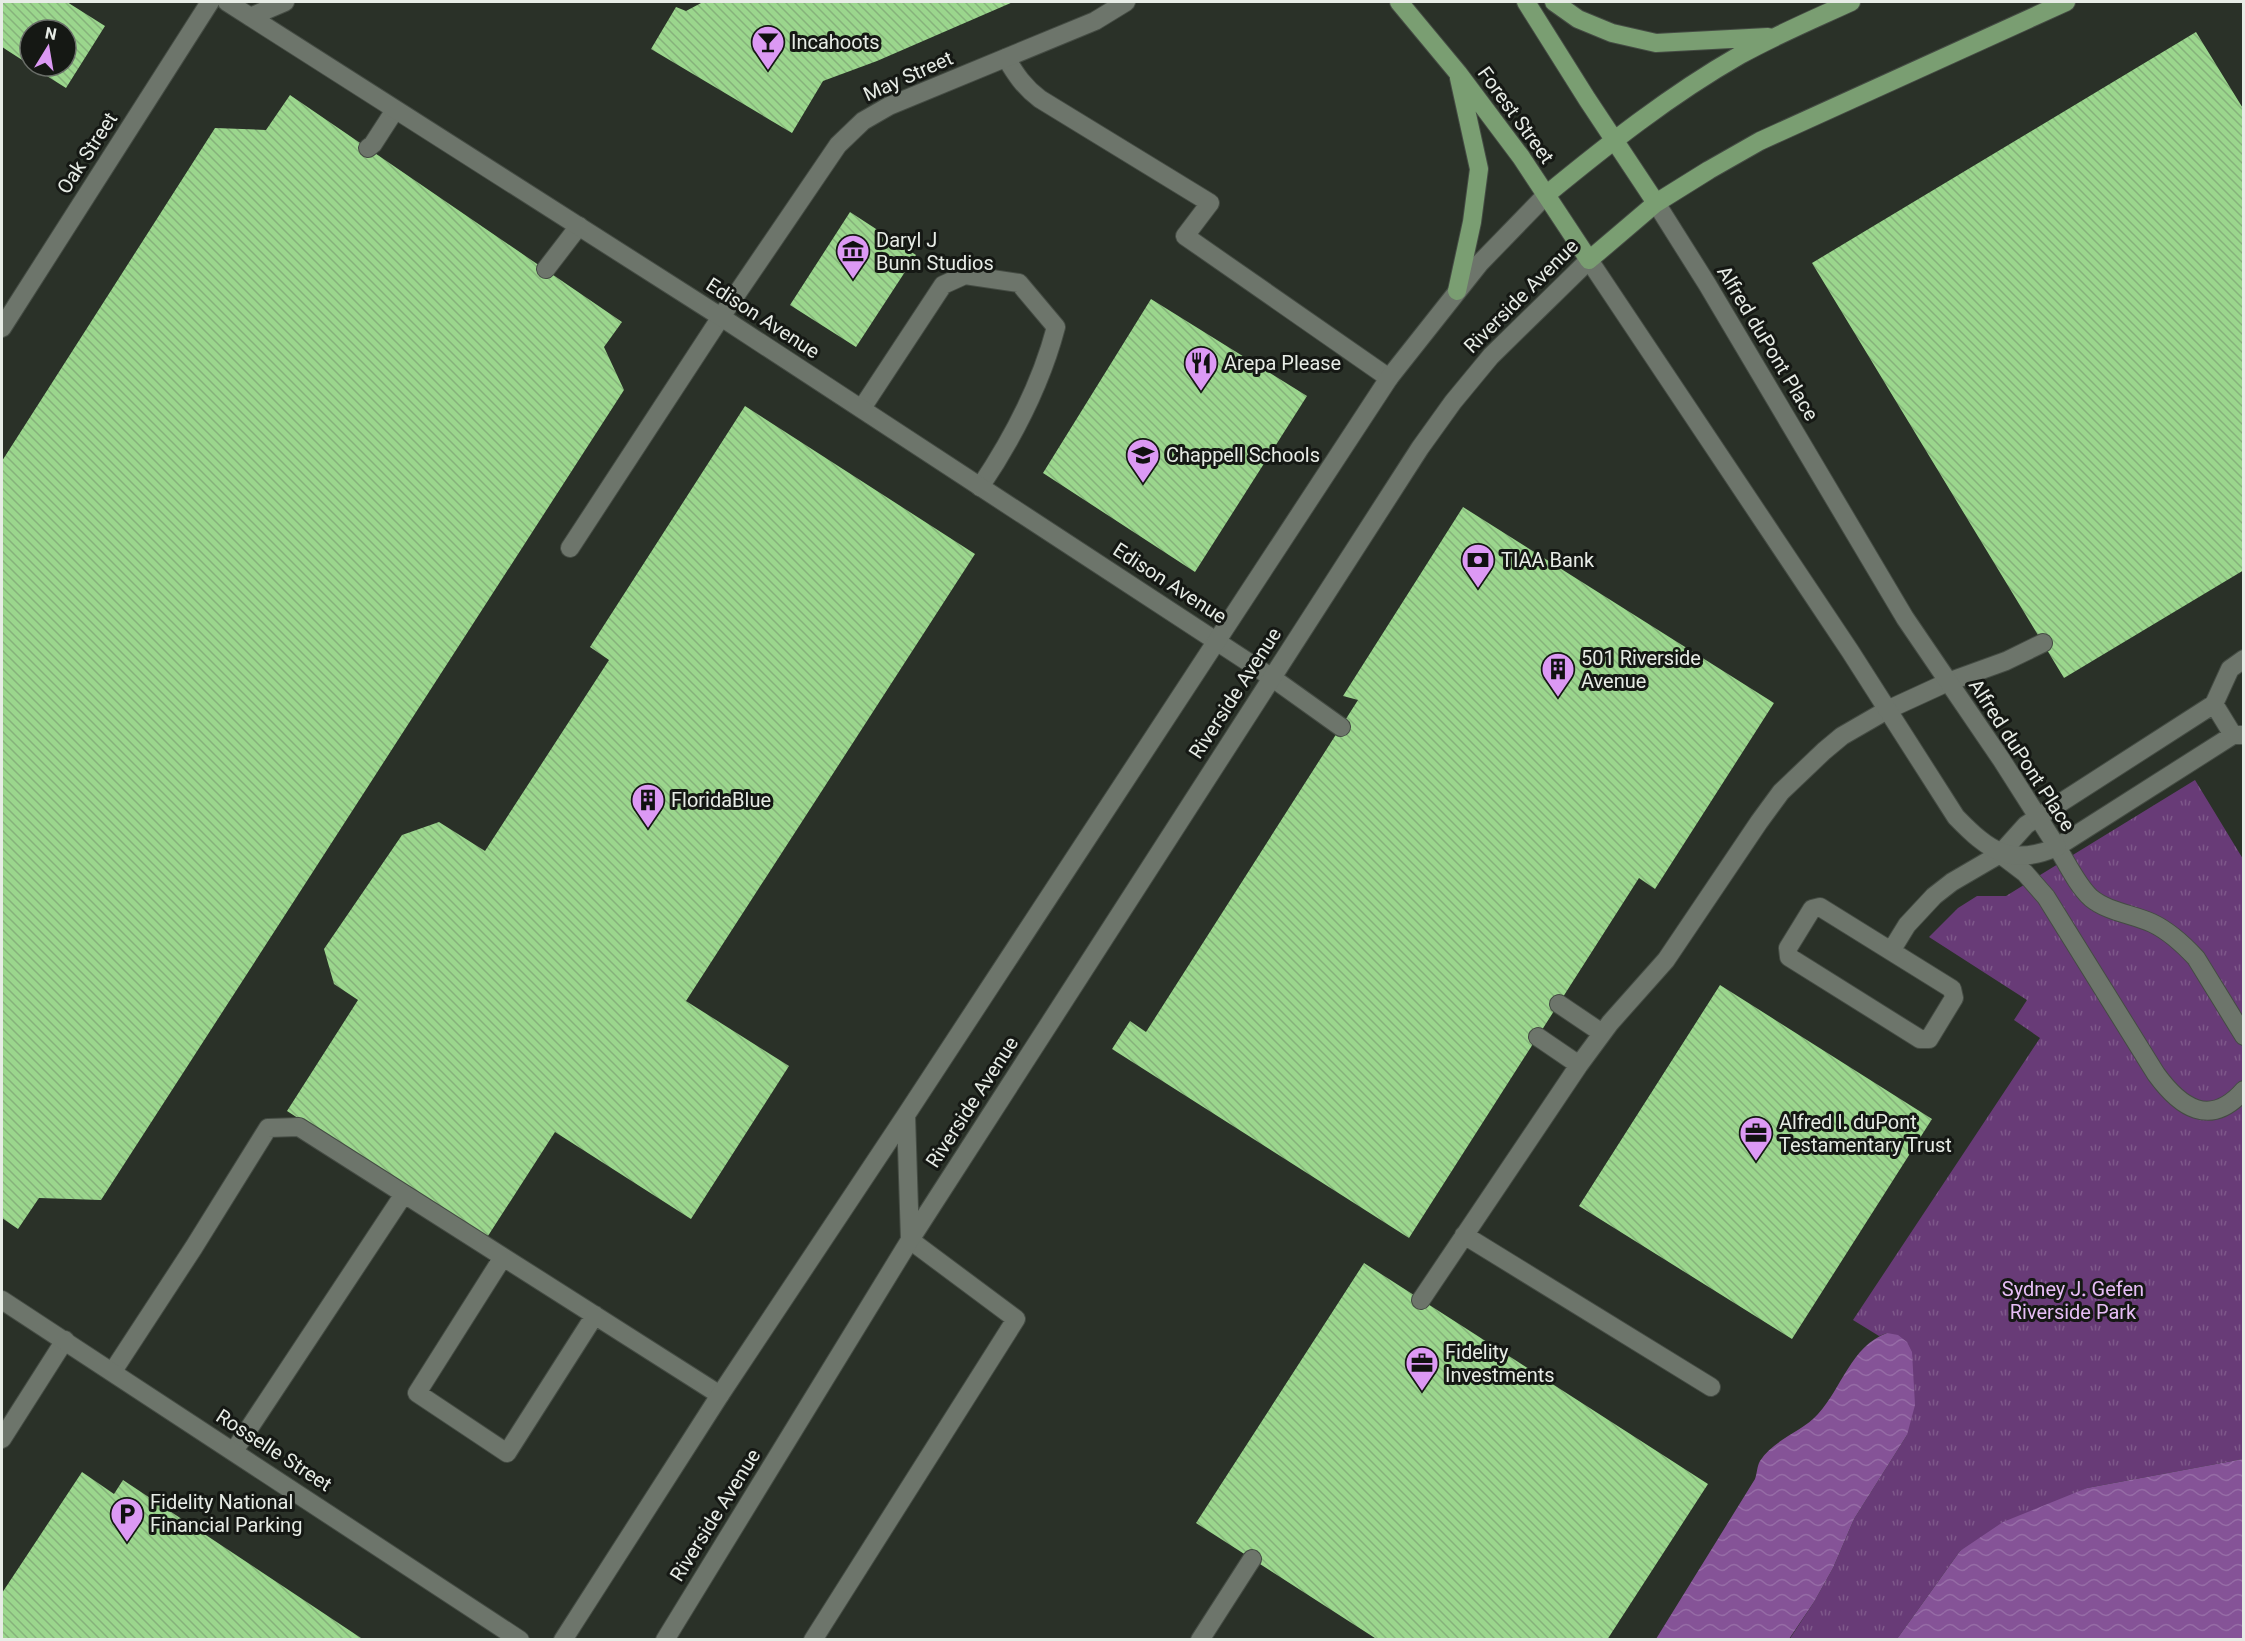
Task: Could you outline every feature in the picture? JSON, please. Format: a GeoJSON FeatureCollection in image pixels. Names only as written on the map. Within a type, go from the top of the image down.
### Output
{"type":"FeatureCollection","features":[{"type":"Feature","properties":{"kind":"main road","name":"Oak Street"},"geometry":{"type":"LineString","coordinates":[[2,328],[210,2]]}},
{"type":"Feature","properties":{"kind":"main road","name":"Edison Avenue"},"geometry":{"type":"LineString","coordinates":[[227,2],[862,408],[1216,640],[1341,727]]}},
{"type":"Feature","properties":{"kind":"main road"},"geometry":{"type":"LineString","coordinates":[[250,17],[285,2]]}},
{"type":"Feature","properties":{"kind":"main road","name":"May Street"},"geometry":{"type":"LineString","coordinates":[[570,548],[721,317],[838,145],[850,133],[876,112],[1095,21],[1126,2]]}},
{"type":"Feature","properties":{"kind":"main road","name":"Forest Street"},"geometry":{"type":"LineString","coordinates":[[1399,2],[1458,73],[1521,157],[1589,260]]}},
{"type":"Feature","properties":{"kind":"main road"},"geometry":{"type":"LineString","coordinates":[[1526,2],[1656,203]]}},
{"type":"Feature","properties":{"kind":"main road"},"geometry":{"type":"LineString","coordinates":[[1554,2],[1578,19],[1604,29],[1656,43],[1773,37]]}},
{"type":"Feature","properties":{"kind":"main road"},"geometry":{"type":"LineString","coordinates":[[563,1640],[720,1395],[1389,378],[1457,291],[1480,263],[1546,195],[1614,140],[1738,56],[1773,37],[1851,2]]}},
{"type":"Feature","properties":{"kind":"main road","name":"Riverside Avenue"},"geometry":{"type":"LineString","coordinates":[[664,1640],[910,1240],[1271,677],[1420,448],[1453,402],[1513,333],[1589,260],[1656,203],[1760,141],[2066,2]]}},
{"type":"Feature","properties":{"kind":"main road"},"geometry":{"type":"LineString","coordinates":[[1006,58],[1022,83],[1040,99],[1210,203],[1185,236],[1389,378]]}},
{"type":"Feature","properties":{"kind":"main road"},"geometry":{"type":"LineString","coordinates":[[1457,291],[1472,222],[1479,170],[1458,73]]}},
{"type":"Feature","properties":{"kind":"main road"},"geometry":{"type":"LineString","coordinates":[[368,148],[374,144],[395,110]]}},
{"type":"Feature","properties":{"kind":"main road","name":"Alfred duPont Place"},"geometry":{"type":"LineString","coordinates":[[1656,203],[1713,294],[1905,618],[2057,847],[2030,856],[2000,854]]}},
{"type":"Feature","properties":{"kind":"main road"},"geometry":{"type":"LineString","coordinates":[[546,269],[579,226]]}},
{"type":"Feature","properties":{"kind":"main road"},"geometry":{"type":"LineString","coordinates":[[1589,260],[1850,651],[1956,817],[2025,873],[2046,897],[2156,1074],[2174,1096],[2194,1109],[2206,1111],[2219,1109],[2232,1102],[2244,1090]]}},
{"type":"Feature","properties":{"kind":"main road"},"geometry":{"type":"LineString","coordinates":[[862,408],[943,285],[965,275],[1019,284],[1056,327],[1047,362],[1003,453],[980,487]]}},
{"type":"Feature","properties":{"kind":"main road"},"geometry":{"type":"LineString","coordinates":[[1421,1300],[1579,1065],[1602,1033],[1666,960],[1781,792],[1842,736],[1887,710],[2043,643]]}},
{"type":"Feature","properties":{"kind":"main road"},"geometry":{"type":"LineString","coordinates":[[1891,951],[1907,925],[1934,897],[1952,882],[2000,854],[2016,834],[2037,816],[2214,704],[2230,669],[2244,659]]}},
{"type":"Feature","properties":{"kind":"main road"},"geometry":{"type":"LineString","coordinates":[[2214,704],[2238,735],[2057,847],[2092,899],[2110,909],[2152,923],[2170,934],[2196,958],[2244,1036]]}},
{"type":"Feature","properties":{"kind":"main road"},"geometry":{"type":"LineString","coordinates":[[1820,907],[1891,951],[1952,989],[1954,998],[1929,1039],[1920,1039],[1790,957],[1788,948],[1812,909],[1820,907]]}},
{"type":"Feature","properties":{"kind":"main road"},"geometry":{"type":"LineString","coordinates":[[1559,1004],[1602,1033]]}},
{"type":"Feature","properties":{"kind":"main road"},"geometry":{"type":"LineString","coordinates":[[1538,1037],[1579,1065]]}},
{"type":"Feature","properties":{"kind":"main road"},"geometry":{"type":"LineString","coordinates":[[813,1640],[1016,1318],[910,1240],[906,1115]]}},
{"type":"Feature","properties":{"kind":"main road"},"geometry":{"type":"LineString","coordinates":[[113,1371],[268,1128],[299,1127],[720,1395]]}},
{"type":"Feature","properties":{"kind":"main road"},"geometry":{"type":"LineString","coordinates":[[234,1450],[404,1194]]}},
{"type":"Feature","properties":{"kind":"main road"},"geometry":{"type":"LineString","coordinates":[[1464,1235],[1711,1387]]}},
{"type":"Feature","properties":{"kind":"main road"},"geometry":{"type":"LineString","coordinates":[[503,1257],[417,1393],[507,1453],[594,1315]]}},
{"type":"Feature","properties":{"kind":"main road","name":"Rosselle Street"},"geometry":{"type":"LineString","coordinates":[[2,1300],[234,1450],[520,1640]]}},
{"type":"Feature","properties":{"kind":"main road"},"geometry":{"type":"LineString","coordinates":[[2,1439],[65,1340]]}},
{"type":"Feature","properties":{"kind":"main road"},"geometry":{"type":"LineString","coordinates":[[1200,1640],[1252,1559]]}},
{"type":"Feature","properties":{"kind":"green space","name":"Sydney J. Gefen Riverside Park"},"geometry":{"type":"Polygon","coordinates":[[[2195,780],[2243,859],[2243,1459],[2087,1488],[1960,1551],[1897,1639],[1789,1640],[1833,1568],[1854,1519],[1907,1435],[1887,1333],[1879,1336],[1853,1320],[2040,1038],[2014,1020],[2027,1000],[1929,937],[1958,908],[1977,896],[2006,896],[2195,780]]]}},
{"type":"Feature","properties":{"kind":"water"},"geometry":{"type":"Polygon","coordinates":[[[1887,1333],[1898,1335],[1907,1342],[1912,1352],[1915,1405],[1907,1435],[1854,1519],[1833,1568],[1789,1639],[1656,1639],[1755,1479],[1758,1465],[1766,1453],[1818,1414],[1864,1347],[1887,1333]]]}},
{"type":"Feature","properties":{"kind":"water"},"geometry":{"type":"Polygon","coordinates":[[[2243,1459],[2243,1639],[1897,1639],[1960,1551],[2003,1522],[2087,1488],[2243,1459]]]}},
{"type":"Feature","properties":{"kind":"building"},"geometry":{"type":"Polygon","coordinates":[[[2,2],[67,2],[105,26],[78,69],[78,18],[18,18],[18,57],[2,47],[2,2]]]}},
{"type":"Feature","properties":{"kind":"building","name":"Incahoots"},"geometry":{"type":"Polygon","coordinates":[[[703,2],[1013,2],[877,61],[823,81],[792,133],[651,49],[676,7],[686,11],[703,2]]]}},
{"type":"Feature","properties":{"kind":"building"},"geometry":{"type":"Polygon","coordinates":[[[2196,32],[2244,110],[2244,570],[2064,678],[1812,263],[2196,32]]]}},
{"type":"Feature","properties":{"kind":"building"},"geometry":{"type":"Polygon","coordinates":[[[50,78],[72,78],[66,88],[50,78]]]}},
{"type":"Feature","properties":{"kind":"building"},"geometry":{"type":"Polygon","coordinates":[[[290,95],[622,322],[604,347],[624,390],[101,1200],[39,1198],[18,1229],[2,1218],[2,461],[215,128],[266,130],[290,95]]]}},
{"type":"Feature","properties":{"kind":"building","name":"Daryl J Bunn Studios"},"geometry":{"type":"Polygon","coordinates":[[[850,212],[916,255],[856,347],[790,305],[850,212]]]}},
{"type":"Feature","properties":{"kind":"building"},"geometry":{"type":"Polygon","coordinates":[[[1151,299],[1307,396],[1195,572],[1043,473],[1151,299]]]}},
{"type":"Feature","properties":{"kind":"building","name":"FloridaBlue"},"geometry":{"type":"Polygon","coordinates":[[[745,406],[975,554],[686,1001],[789,1066],[691,1219],[555,1132],[486,1239],[287,1111],[358,1000],[334,984],[324,949],[402,835],[439,822],[485,851],[609,660],[590,647],[745,406]]]}},
{"type":"Feature","properties":{"kind":"building"},"geometry":{"type":"Polygon","coordinates":[[[1463,507],[1774,703],[1655,889],[1639,878],[1409,1238],[1112,1049],[1130,1021],[1146,1032],[1358,700],[1343,696],[1463,507]]]}},
{"type":"Feature","properties":{"kind":"building","name":"Alfred I. duPont Testamentary Trust"},"geometry":{"type":"Polygon","coordinates":[[[1720,985],[1932,1119],[1792,1339],[1579,1206],[1720,985]]]}},
{"type":"Feature","properties":{"kind":"building","name":"Fidelity Investments"},"geometry":{"type":"Polygon","coordinates":[[[1364,1263],[1708,1484],[1607,1640],[1378,1640],[1196,1523],[1364,1263]]]}},
{"type":"Feature","properties":{"kind":"building","name":"Fidelity National Financial Parking"},"geometry":{"type":"Polygon","coordinates":[[[82,1472],[114,1494],[123,1480],[364,1640],[2,1640],[2,1593],[82,1472]]]}},
{"type":"Feature","properties":{"kind":"place","name":"Incahoots"},"geometry":{"type":"Point","coordinates":[768,71]}},
{"type":"Feature","properties":{"kind":"place","name":"Daryl J Bunn Studios"},"geometry":{"type":"Point","coordinates":[853,280]}},
{"type":"Feature","properties":{"kind":"place","name":"Arepa Please"},"geometry":{"type":"Point","coordinates":[1201,392]}},
{"type":"Feature","properties":{"kind":"place","name":"Chappell Schools"},"geometry":{"type":"Point","coordinates":[1143,484]}},
{"type":"Feature","properties":{"kind":"place","name":"TIAA Bank"},"geometry":{"type":"Point","coordinates":[1478,589]}},
{"type":"Feature","properties":{"kind":"place","name":"501 Riverside Avenue"},"geometry":{"type":"Point","coordinates":[1558,698]}},
{"type":"Feature","properties":{"kind":"place","name":"FloridaBlue"},"geometry":{"type":"Point","coordinates":[648,829]}},
{"type":"Feature","properties":{"kind":"place","name":"Alfred I. duPont Testamentary Trust"},"geometry":{"type":"Point","coordinates":[1756,1162]}},
{"type":"Feature","properties":{"kind":"place","name":"Fidelity Investments"},"geometry":{"type":"Point","coordinates":[1422,1392]}},
{"type":"Feature","properties":{"kind":"place","name":"Fidelity National Financial Parking"},"geometry":{"type":"Point","coordinates":[127,1543]}}]}
